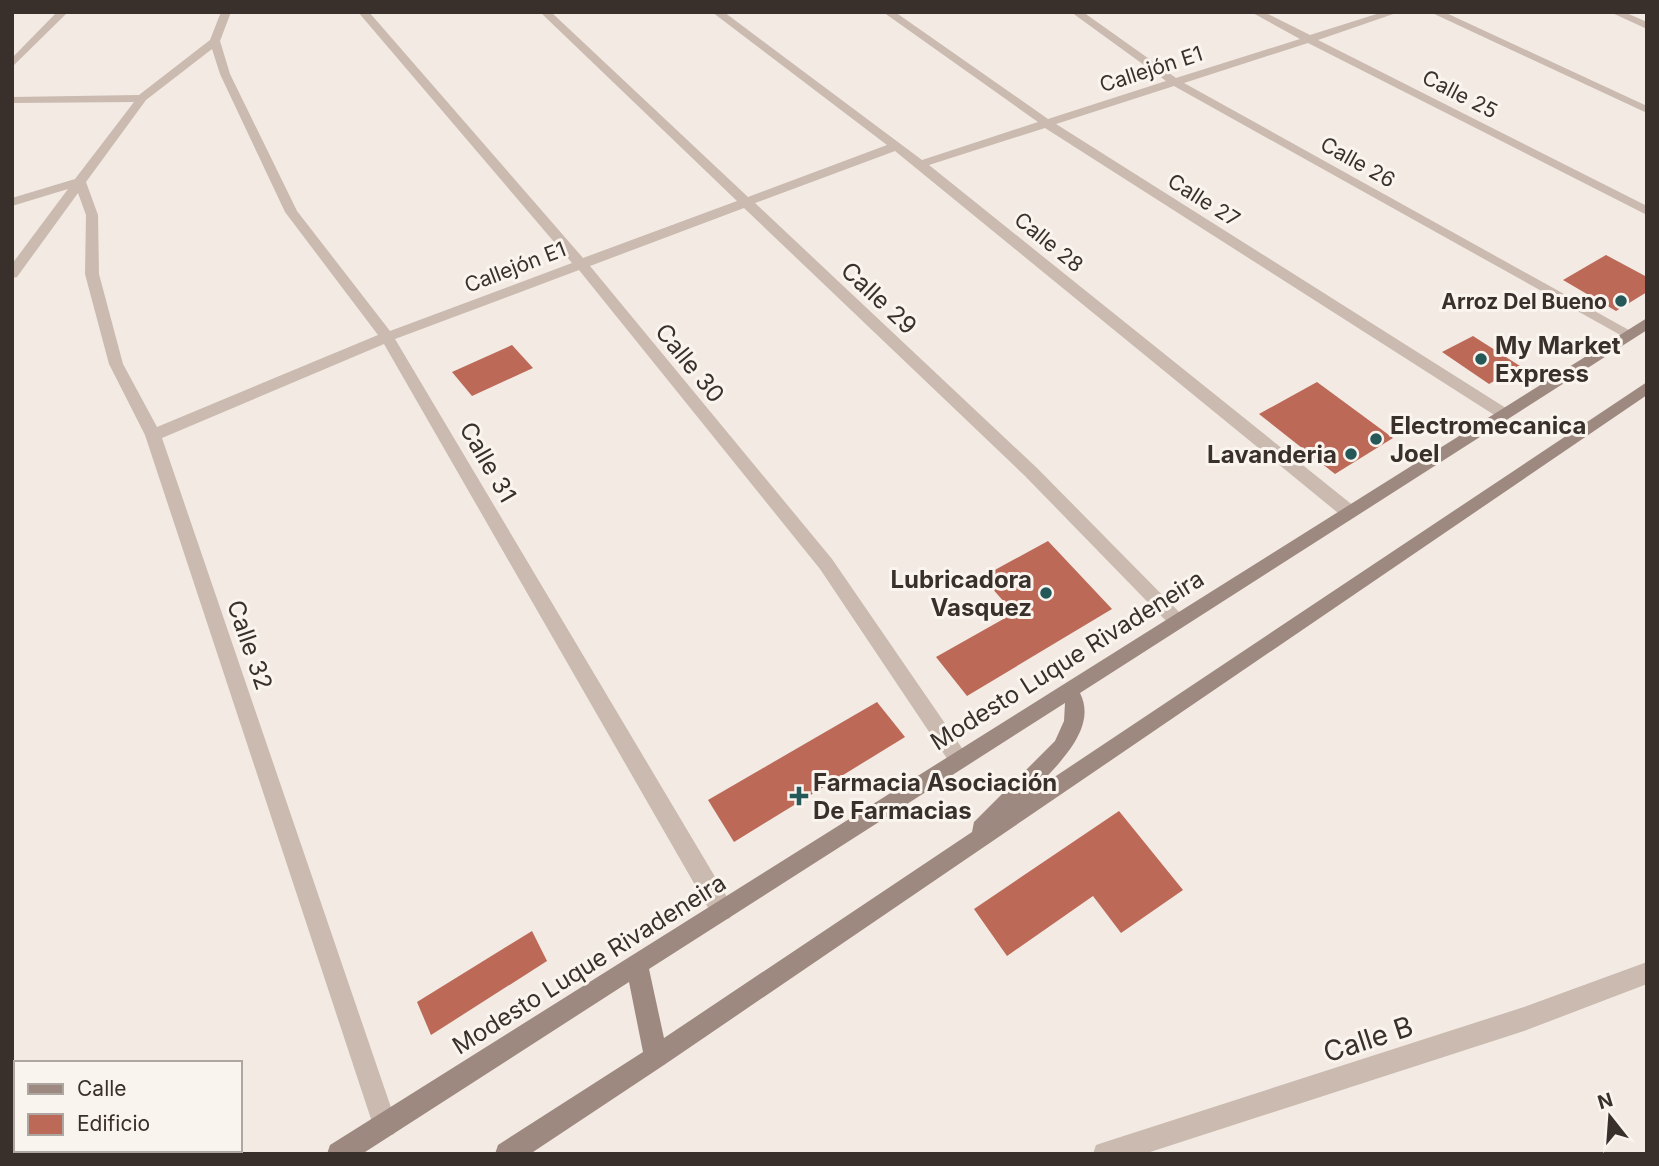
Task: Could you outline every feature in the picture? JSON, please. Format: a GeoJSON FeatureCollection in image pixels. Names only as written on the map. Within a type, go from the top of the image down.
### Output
{"type":"FeatureCollection","features":[{"type":"Feature","properties":{"kind":"street"},"geometry":{"type":"LineString","coordinates":[[12,64],[63,12]]}},
{"type":"Feature","properties":{"kind":"street"},"geometry":{"type":"LineString","coordinates":[[12,274],[142,98],[215,41],[226,12]]}},
{"type":"Feature","properties":{"kind":"street","name":"Calle 30"},"geometry":{"type":"LineString","coordinates":[[363,12],[581,264],[826,564],[959,760]]}},
{"type":"Feature","properties":{"kind":"street","name":"Calle 29"},"geometry":{"type":"LineString","coordinates":[[545,12],[1031,472],[1177,621]]}},
{"type":"Feature","properties":{"kind":"street","name":"Calle 28"},"geometry":{"type":"LineString","coordinates":[[717,12],[920,164],[1349,512]]}},
{"type":"Feature","properties":{"kind":"street","name":"Calle 27"},"geometry":{"type":"LineString","coordinates":[[888,12],[1049,125],[1504,414]]}},
{"type":"Feature","properties":{"kind":"street","name":"Calle 26"},"geometry":{"type":"LineString","coordinates":[[1076,12],[1175,83],[1629,334]]}},
{"type":"Feature","properties":{"kind":"street","name":"Calle 25"},"geometry":{"type":"LineString","coordinates":[[1256,12],[1647,211]]}},
{"type":"Feature","properties":{"kind":"street","name":"Callejón E1"},"geometry":{"type":"LineString","coordinates":[[920,164],[1049,125],[1394,12]]}},
{"type":"Feature","properties":{"kind":"street"},"geometry":{"type":"LineString","coordinates":[[1435,12],[1647,110]]}},
{"type":"Feature","properties":{"kind":"street"},"geometry":{"type":"LineString","coordinates":[[1615,12],[1647,26]]}},
{"type":"Feature","properties":{"kind":"street","name":"Calle 31"},"geometry":{"type":"LineString","coordinates":[[215,41],[225,74],[291,212],[387,337],[722,910]]}},
{"type":"Feature","properties":{"kind":"street"},"geometry":{"type":"LineString","coordinates":[[12,100],[142,98]]}},
{"type":"Feature","properties":{"kind":"street","name":"Callejón E1"},"geometry":{"type":"LineString","coordinates":[[153,435],[387,337],[896,146]]}},
{"type":"Feature","properties":{"kind":"street"},"geometry":{"type":"LineString","coordinates":[[12,202],[80,182]]}},
{"type":"Feature","properties":{"kind":"street","name":"Calle 32"},"geometry":{"type":"LineString","coordinates":[[80,182],[92,215],[92,274],[116,364],[153,435],[385,1125]]}},
{"type":"Feature","properties":{"kind":"street","name":"Modesto Luque Rivadeneira"},"geometry":{"type":"LineString","coordinates":[[339,1154],[1647,323]]}},
{"type":"Feature","properties":{"kind":"street"},"geometry":{"type":"LineString","coordinates":[[507,1154],[656,1057],[1647,387]]}},
{"type":"Feature","properties":{"kind":"street"},"geometry":{"type":"LineString","coordinates":[[960,852],[1062,747],[1074,721],[1075,701],[1070,692]]}},
{"type":"Feature","properties":{"kind":"street"},"geometry":{"type":"LineString","coordinates":[[637,964],[656,1057]]}},
{"type":"Feature","properties":{"kind":"street","name":"Calle B"},"geometry":{"type":"LineString","coordinates":[[1105,1154],[1524,1019],[1647,973]]}},
{"type":"Feature","properties":{"kind":"building"},"geometry":{"type":"Polygon","coordinates":[[[1606,255],[1647,277],[1647,292],[1616,311],[1563,280],[1606,255]]]}},
{"type":"Feature","properties":{"kind":"building","name":"My Market Express"},"geometry":{"type":"Polygon","coordinates":[[[1473,336],[1520,366],[1489,384],[1442,352],[1473,336]]]}},
{"type":"Feature","properties":{"kind":"building"},"geometry":{"type":"Polygon","coordinates":[[[512,345],[533,368],[472,396],[452,372],[512,345]]]}},
{"type":"Feature","properties":{"kind":"building"},"geometry":{"type":"Polygon","coordinates":[[[1317,382],[1393,438],[1335,474],[1259,414],[1317,382]]]}},
{"type":"Feature","properties":{"kind":"building","name":"Lubricadora Vasquez"},"geometry":{"type":"Polygon","coordinates":[[[1048,541],[1112,609],[967,696],[936,657],[1014,613],[982,577],[1048,541]]]}},
{"type":"Feature","properties":{"kind":"building"},"geometry":{"type":"Polygon","coordinates":[[[877,702],[905,737],[734,842],[708,800],[877,702]]]}},
{"type":"Feature","properties":{"kind":"building"},"geometry":{"type":"Polygon","coordinates":[[[1119,811],[1183,890],[1121,933],[1093,896],[1007,956],[974,909],[1119,811]]]}},
{"type":"Feature","properties":{"kind":"building"},"geometry":{"type":"Polygon","coordinates":[[[532,931],[547,961],[431,1035],[417,1002],[532,931]]]}},
{"type":"Feature","properties":{"kind":"place","name":"Arroz Del Bueno"},"geometry":{"type":"Point","coordinates":[1621,301]}},
{"type":"Feature","properties":{"kind":"place","name":"My Market Express"},"geometry":{"type":"Point","coordinates":[1481,359]}},
{"type":"Feature","properties":{"kind":"place","name":"Electromecanica Joel"},"geometry":{"type":"Point","coordinates":[1376,439]}},
{"type":"Feature","properties":{"kind":"place","name":"Lavanderia"},"geometry":{"type":"Point","coordinates":[1351,454]}},
{"type":"Feature","properties":{"kind":"place","name":"Lubricadora Vasquez"},"geometry":{"type":"Point","coordinates":[1046,593]}},
{"type":"Feature","properties":{"kind":"place","name":"Farmacia Asociación De Farmacias"},"geometry":{"type":"Point","coordinates":[799,796]}}]}
